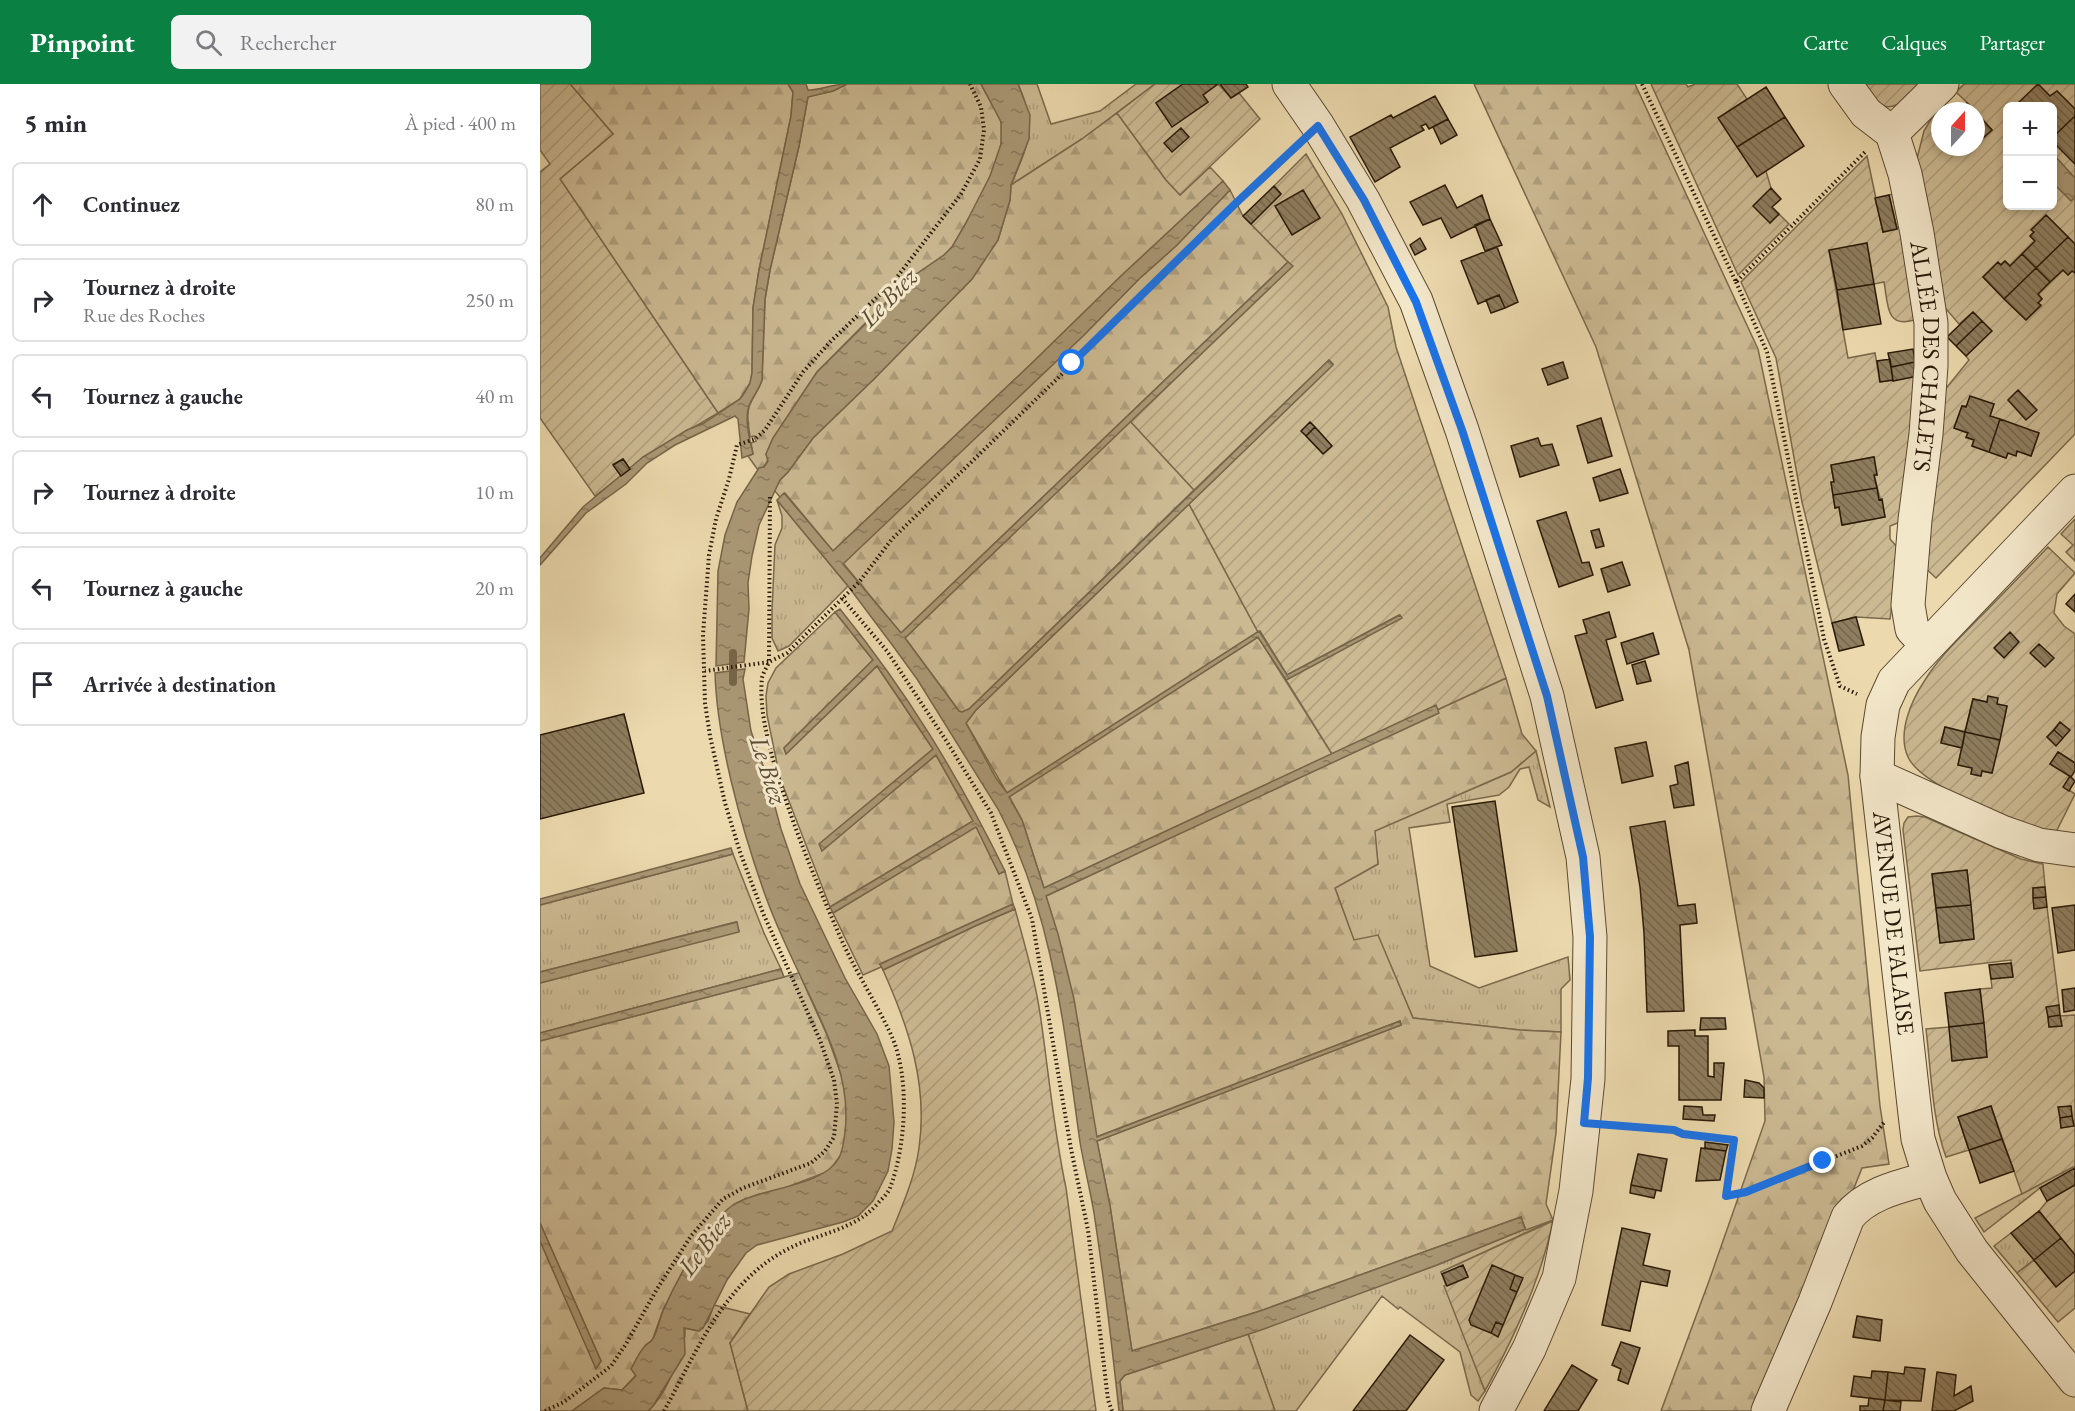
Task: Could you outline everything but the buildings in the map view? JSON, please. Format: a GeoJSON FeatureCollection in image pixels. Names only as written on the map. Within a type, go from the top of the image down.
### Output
{"type":"FeatureCollection","features":[{"type":"Feature","properties":{"kind":"street"},"geometry":{"type":"LineString","coordinates":[[1288,84],[1318,126],[1364,200],[1416,302],[1462,430],[1547,696],[1583,857],[1590,937],[1588,1078],[1576,1191],[1559,1278],[1529,1349],[1496,1411]]}},
{"type":"Feature","properties":{"kind":"street"},"geometry":{"type":"LineString","coordinates":[[1845,84],[1866,113],[1892,133],[1942,84]]}},
{"type":"Feature","properties":{"kind":"street","name":"ALLÉE DES CHALETS"},"geometry":{"type":"LineString","coordinates":[[1892,133],[1905,174],[1917,232],[1931,323],[1931,366],[1926,434],[1915,520],[1908,605],[1912,629],[1927,645]]}},
{"type":"Feature","properties":{"kind":"street","name":"AVENUE DE FALAISE"},"geometry":{"type":"LineString","coordinates":[[2075,491],[1894,681],[1883,705],[1878,737],[1877,776],[1914,1114],[1918,1139],[1930,1178],[1940,1201],[1959,1233],[2075,1380]]}},
{"type":"Feature","properties":{"kind":"street"},"geometry":{"type":"LineString","coordinates":[[1877,776],[2002,832],[2039,845],[2075,850]]}},
{"type":"Feature","properties":{"kind":"street"},"geometry":{"type":"LineString","coordinates":[[1768,1411],[1815,1302],[1848,1217],[1855,1207],[1878,1194],[1930,1178]]}},
{"type":"Feature","properties":{"kind":"path"},"geometry":{"type":"LineString","coordinates":[[545,1411],[564,1402],[610,1366],[626,1344],[657,1289],[691,1236],[723,1199],[743,1188],[811,1163],[825,1151],[834,1137],[837,1104],[834,1080],[819,1040],[763,913],[725,802],[710,736],[705,703],[703,635],[709,555],[716,519],[737,445],[755,439],[765,430],[803,372],[831,341],[894,281],[961,194],[980,159],[984,130],[981,107],[970,84]]}},
{"type":"Feature","properties":{"kind":"path"},"geometry":{"type":"LineString","coordinates":[[1642,84],[1767,352],[1824,639],[1840,686],[1883,705]]}},
{"type":"Feature","properties":{"kind":"path"},"geometry":{"type":"LineString","coordinates":[[705,670],[769,662],[788,654],[860,581],[892,539],[1318,126]]}},
{"type":"Feature","properties":{"kind":"path"},"geometry":{"type":"LineString","coordinates":[[1736,282],[1867,151],[1892,133]]}},
{"type":"Feature","properties":{"kind":"path"},"geometry":{"type":"LineString","coordinates":[[663,1411],[692,1356],[733,1292],[760,1267],[789,1248],[849,1227],[867,1215],[889,1191],[899,1160],[902,1141],[902,1079],[893,1038],[842,941],[812,874],[781,790],[770,750],[763,707],[762,677],[769,662],[770,497]]}},
{"type":"Feature","properties":{"kind":"path"},"geometry":{"type":"LineString","coordinates":[[842,598],[887,651],[947,741],[991,813],[1032,919],[1071,1149],[1088,1230],[1108,1400],[1112,1411]]}},
{"type":"Feature","properties":{"kind":"path"},"geometry":{"type":"LineString","coordinates":[[1584,1123],[1674,1130],[1683,1134],[1734,1140],[1726,1196],[1746,1192],[1862,1146]]}},
{"type":"Feature","properties":{"kind":"green space"},"geometry":{"type":"Polygon","coordinates":[[[540,84],[570,84],[613,134],[560,179],[718,413],[643,457],[630,469],[623,459],[613,464],[621,476],[595,496],[540,418],[540,172],[550,164],[540,150],[540,84]]]}},
{"type":"Feature","properties":{"kind":"green space"},"geometry":{"type":"Polygon","coordinates":[[[570,84],[788,84],[793,92],[791,116],[753,308],[750,383],[740,399],[718,413],[560,179],[613,134],[570,84]]]}},
{"type":"Feature","properties":{"kind":"green space"},"geometry":{"type":"Polygon","coordinates":[[[847,84],[981,84],[1001,122],[1000,150],[986,185],[952,247],[915,275],[890,298],[817,372],[773,438],[766,454],[768,460],[763,468],[758,470],[748,456],[753,454],[751,443],[756,441],[754,436],[750,437],[748,411],[762,380],[765,299],[808,96],[833,91],[847,84]]]}},
{"type":"Feature","properties":{"kind":"green space"},"geometry":{"type":"Polygon","coordinates":[[[1018,84],[1037,84],[1051,124],[1100,111],[1136,84],[1155,84],[1082,139],[1011,185],[1026,147],[1029,124],[1028,113],[1018,84]]]}},
{"type":"Feature","properties":{"kind":"green space"},"geometry":{"type":"Polygon","coordinates":[[[1155,84],[1183,84],[1156,103],[1172,126],[1208,102],[1203,95],[1218,84],[1231,98],[1239,93],[1260,119],[1180,195],[1166,180],[1117,113],[1155,84]]]}},
{"type":"Feature","properties":{"kind":"green space"},"geometry":{"type":"Polygon","coordinates":[[[1474,84],[1635,84],[1758,349],[1848,775],[1880,1106],[1889,1164],[1862,1168],[1796,1334],[1761,1411],[1661,1411],[1765,1121],[1764,1077],[1689,650],[1596,347],[1474,84]]]}},
{"type":"Feature","properties":{"kind":"green space"},"geometry":{"type":"Polygon","coordinates":[[[1651,84],[1686,84],[1688,87],[1695,84],[1737,84],[1747,99],[1719,118],[1766,171],[1771,188],[1770,223],[1779,214],[1789,224],[1738,275],[1651,84]]]}},
{"type":"Feature","properties":{"kind":"green space"},"geometry":{"type":"Polygon","coordinates":[[[1860,84],[1920,84],[1903,101],[1887,107],[1875,101],[1860,84]]]}},
{"type":"Feature","properties":{"kind":"green space"},"geometry":{"type":"Polygon","coordinates":[[[1964,84],[2038,84],[2020,102],[2003,102],[2003,210],[2057,210],[2057,145],[2075,164],[2075,244],[2046,215],[2032,229],[2034,232],[2030,236],[2035,241],[2010,266],[2005,261],[1983,277],[2026,320],[2041,306],[2038,303],[2042,299],[2038,294],[2063,270],[2068,275],[2072,271],[2075,273],[2075,434],[1936,578],[1921,564],[1943,392],[1969,360],[1966,356],[1991,331],[1973,312],[1959,324],[1941,303],[1914,170],[1924,131],[1931,119],[1931,156],[1985,156],[1985,137],[1992,130],[1985,122],[1985,102],[1967,102],[1956,92],[1964,84]],[[1994,404],[1962,406],[1954,428],[1968,433],[1966,438],[1974,440],[1972,446],[2006,458],[2008,453],[2015,455],[2017,451],[2031,456],[2039,433],[1990,416],[1994,404]]]}},
{"type":"Feature","properties":{"kind":"green space"},"geometry":{"type":"Polygon","coordinates":[[[2038,84],[2075,84],[2075,109],[2057,91],[2050,96],[2038,84]]]}},
{"type":"Feature","properties":{"kind":"green space"},"geometry":{"type":"Polygon","coordinates":[[[1117,113],[1166,180],[1180,195],[1210,167],[1223,181],[833,551],[785,493],[780,497],[774,490],[780,480],[813,438],[972,279],[998,240],[1010,200],[1011,185],[1082,139],[1117,113]]]}},
{"type":"Feature","properties":{"kind":"green space"},"geometry":{"type":"Polygon","coordinates":[[[1306,154],[1342,214],[1388,307],[1396,347],[1506,678],[1437,710],[1435,706],[1332,754],[1286,680],[1401,618],[1399,615],[1287,675],[1260,631],[1258,632],[1189,504],[1333,364],[1329,360],[1194,490],[1130,421],[1292,266],[1251,224],[1281,194],[1274,186],[1306,154]]]}},
{"type":"Feature","properties":{"kind":"green space"},"geometry":{"type":"Polygon","coordinates":[[[1867,156],[1883,232],[1897,229],[1889,195],[1898,193],[1914,320],[1898,321],[1893,317],[1888,305],[1884,282],[1874,284],[1829,251],[1848,358],[1875,353],[1880,382],[1918,376],[1905,520],[1890,526],[1890,539],[1900,550],[1890,619],[1856,617],[1832,623],[1802,502],[1776,358],[1741,282],[1867,156]],[[1874,457],[1831,465],[1835,508],[1839,507],[1842,525],[1885,517],[1874,475],[1877,475],[1874,457]]]}},
{"type":"Feature","properties":{"kind":"green space"},"geometry":{"type":"Polygon","coordinates":[[[1230,190],[1243,216],[1288,262],[901,633],[843,563],[1084,335],[1230,190]]]}},
{"type":"Feature","properties":{"kind":"green space"},"geometry":{"type":"Polygon","coordinates":[[[1130,421],[1194,490],[969,709],[959,711],[905,638],[1130,421]]]}},
{"type":"Feature","properties":{"kind":"green space"},"geometry":{"type":"Polygon","coordinates":[[[777,500],[848,586],[789,646],[778,651],[772,638],[775,545],[782,528],[782,516],[777,500]]]}},
{"type":"Feature","properties":{"kind":"green space"},"geometry":{"type":"Polygon","coordinates":[[[1189,504],[1258,632],[1007,793],[966,723],[976,710],[1189,504]]]}},
{"type":"Feature","properties":{"kind":"green space"},"geometry":{"type":"Polygon","coordinates":[[[2075,519],[2075,561],[2066,552],[2073,545],[2061,534],[2075,519]]]}},
{"type":"Feature","properties":{"kind":"green space"},"geometry":{"type":"Polygon","coordinates":[[[2048,547],[2075,573],[2057,594],[2054,613],[2064,626],[2075,634],[2075,763],[2058,752],[2050,764],[2070,776],[2064,787],[2075,794],[2055,834],[1974,803],[1932,781],[1917,769],[1908,757],[1904,738],[1911,707],[1920,688],[1937,663],[2048,547]],[[1988,697],[1987,702],[1973,699],[1965,732],[1945,727],[1941,742],[1962,748],[1958,765],[1972,768],[1971,774],[1980,776],[1982,771],[1992,773],[2007,706],[1997,704],[1988,697]],[[2060,722],[2047,737],[2056,745],[2069,730],[2060,722]]]}},
{"type":"Feature","properties":{"kind":"green space"},"geometry":{"type":"Polygon","coordinates":[[[835,612],[873,660],[784,748],[786,754],[877,666],[933,749],[820,844],[822,850],[936,755],[973,821],[830,907],[780,778],[767,715],[766,696],[768,683],[776,668],[835,612]]]}},
{"type":"Feature","properties":{"kind":"green space"},"geometry":{"type":"Polygon","coordinates":[[[1258,637],[1332,754],[1044,888],[1022,820],[1009,796],[1258,637]]]}},
{"type":"Feature","properties":{"kind":"green space"},"geometry":{"type":"Polygon","coordinates":[[[1506,678],[1522,734],[1536,751],[1511,772],[1375,831],[1378,864],[1335,888],[1354,940],[1378,935],[1413,1018],[1520,1030],[1561,1032],[1556,1133],[1546,1204],[1553,1220],[1526,1230],[1521,1217],[1260,1311],[1132,1351],[1110,1206],[1097,1141],[1401,1025],[1400,1021],[1096,1137],[1070,986],[1046,896],[1438,713],[1437,710],[1506,678]]]}},
{"type":"Feature","properties":{"kind":"green space"},"geometry":{"type":"Polygon","coordinates":[[[1536,751],[1550,807],[1538,800],[1529,767],[1520,769],[1509,787],[1499,795],[1447,804],[1450,822],[1409,828],[1430,966],[1479,988],[1568,957],[1570,980],[1561,989],[1561,1032],[1520,1030],[1413,1018],[1378,936],[1354,941],[1335,888],[1378,864],[1374,831],[1511,772],[1536,751]]]}},
{"type":"Feature","properties":{"kind":"green space"},"geometry":{"type":"Polygon","coordinates":[[[1908,817],[1925,817],[2021,859],[2043,864],[2045,887],[2033,888],[2034,908],[2047,907],[2059,1005],[2047,1007],[2049,1027],[2061,1026],[2060,1016],[2075,1015],[2075,1166],[2022,1194],[1991,1106],[1958,1117],[1969,1150],[1946,1157],[1941,1142],[1935,1111],[1926,1029],[1949,1027],[1953,1061],[1987,1057],[1980,989],[1992,988],[1991,979],[2013,976],[2011,960],[1920,971],[1903,830],[1908,817]],[[1967,870],[1932,874],[1940,943],[1974,939],[1967,870]],[[2071,1106],[2059,1108],[2061,1128],[2073,1126],[2071,1106]]]}},
{"type":"Feature","properties":{"kind":"green space"},"geometry":{"type":"Polygon","coordinates":[[[976,826],[999,874],[1005,871],[1013,904],[880,964],[881,967],[863,975],[833,913],[976,826]]]}},
{"type":"Feature","properties":{"kind":"green space"},"geometry":{"type":"Polygon","coordinates":[[[733,854],[764,933],[781,969],[540,1033],[540,983],[739,931],[736,922],[540,972],[540,905],[733,854]]]}},
{"type":"Feature","properties":{"kind":"green space"},"geometry":{"type":"Polygon","coordinates":[[[1015,909],[1039,1006],[1096,1411],[748,1411],[730,1343],[769,1287],[789,1274],[843,1254],[892,1231],[912,1180],[919,1148],[921,1124],[918,1079],[901,1013],[883,970],[1015,909]]]}},
{"type":"Feature","properties":{"kind":"green space"},"geometry":{"type":"Polygon","coordinates":[[[799,973],[827,1035],[844,1083],[847,1111],[844,1146],[840,1156],[829,1171],[782,1189],[757,1195],[727,1210],[704,1238],[683,1271],[663,1310],[652,1341],[645,1346],[639,1356],[636,1375],[622,1390],[604,1388],[572,1411],[540,1411],[540,1241],[596,1368],[601,1361],[540,1223],[540,1041],[799,973]]]}},
{"type":"Feature","properties":{"kind":"green space"},"geometry":{"type":"Polygon","coordinates":[[[2075,1166],[2040,1188],[1984,1232],[1975,1218],[2075,1166]]]}},
{"type":"Feature","properties":{"kind":"green space"},"geometry":{"type":"Polygon","coordinates":[[[2075,1185],[2075,1255],[2039,1211],[2047,1201],[2075,1185]]]}},
{"type":"Feature","properties":{"kind":"green space"},"geometry":{"type":"Polygon","coordinates":[[[1553,1220],[1441,1272],[1485,1391],[1478,1401],[1471,1395],[1460,1352],[1382,1296],[1296,1411],[1275,1411],[1248,1334],[1553,1220]]]}},
{"type":"Feature","properties":{"kind":"green space"},"geometry":{"type":"Polygon","coordinates":[[[1553,1221],[1541,1266],[1525,1309],[1485,1391],[1444,1286],[1468,1276],[1463,1266],[1442,1274],[1441,1272],[1553,1221]]]}},
{"type":"Feature","properties":{"kind":"green space"},"geometry":{"type":"Polygon","coordinates":[[[2011,1233],[2034,1260],[2017,1273],[1994,1246],[2011,1233]]]}},
{"type":"Feature","properties":{"kind":"green space"},"geometry":{"type":"Polygon","coordinates":[[[2034,1260],[2056,1287],[2075,1269],[2075,1308],[2058,1322],[2017,1273],[2034,1260]]]}},
{"type":"Feature","properties":{"kind":"green space"},"geometry":{"type":"Polygon","coordinates":[[[714,1305],[750,1314],[730,1343],[748,1411],[648,1411],[661,1395],[671,1376],[685,1336],[685,1328],[699,1331],[708,1321],[714,1305]]]}},
{"type":"Feature","properties":{"kind":"green space"},"geometry":{"type":"Polygon","coordinates":[[[1248,1334],[1275,1411],[1123,1411],[1120,1381],[1125,1375],[1248,1334]]]}},
{"type":"Feature","properties":{"kind":"water"},"geometry":{"type":"Polygon","coordinates":[[[788,84],[806,84],[808,90],[847,84],[833,91],[808,97],[765,299],[762,380],[750,403],[747,417],[753,454],[742,458],[738,419],[735,416],[675,445],[647,463],[626,484],[586,513],[540,565],[540,558],[583,507],[643,457],[687,430],[704,423],[740,399],[750,383],[753,308],[791,116],[793,92],[788,84]]]}},
{"type":"Feature","properties":{"kind":"water"},"geometry":{"type":"Polygon","coordinates":[[[981,84],[1018,84],[1030,115],[1029,139],[1011,185],[1010,200],[998,240],[972,279],[813,438],[780,480],[759,525],[752,556],[748,583],[749,609],[744,662],[716,666],[718,571],[725,535],[737,502],[759,468],[764,467],[768,461],[766,454],[773,438],[817,372],[915,275],[952,247],[990,176],[1001,144],[1001,122],[981,84]]]}},
{"type":"Feature","properties":{"kind":"water"},"geometry":{"type":"Polygon","coordinates":[[[2057,158],[2075,178],[2075,197],[2071,201],[2057,187],[2057,158]]]}},
{"type":"Feature","properties":{"kind":"water"},"geometry":{"type":"Polygon","coordinates":[[[1223,181],[1230,190],[1176,246],[843,564],[901,633],[1288,262],[1293,266],[905,638],[959,711],[969,709],[1329,360],[1333,365],[976,710],[966,723],[996,778],[1007,793],[1259,631],[1287,675],[1400,615],[1402,618],[1286,680],[1258,637],[1009,797],[1022,820],[1044,888],[1436,705],[1439,713],[1046,896],[1074,999],[1097,1137],[1400,1021],[1401,1025],[1097,1141],[1110,1206],[1132,1351],[1260,1311],[1521,1217],[1525,1229],[1437,1265],[1264,1329],[1125,1375],[1120,1381],[1123,1411],[1119,1411],[1098,1238],[1080,1142],[1062,1014],[1044,930],[1017,848],[998,809],[917,679],[848,586],[777,500],[784,493],[833,551],[1223,181]]]}},
{"type":"Feature","properties":{"kind":"water"},"geometry":{"type":"Polygon","coordinates":[[[840,609],[888,672],[930,735],[969,801],[1005,871],[999,874],[976,827],[833,913],[830,907],[973,821],[936,755],[822,851],[819,844],[933,749],[877,666],[786,754],[784,748],[873,660],[835,612],[840,609]]]}},
{"type":"Feature","properties":{"kind":"water"},"geometry":{"type":"Polygon","coordinates":[[[745,669],[743,679],[751,731],[800,884],[845,978],[877,1034],[889,1066],[894,1122],[888,1171],[873,1201],[858,1216],[757,1245],[746,1253],[727,1280],[703,1328],[699,1331],[684,1328],[685,1354],[648,1411],[572,1411],[604,1388],[622,1390],[636,1376],[631,1369],[641,1351],[654,1337],[676,1284],[693,1254],[723,1213],[745,1199],[819,1175],[831,1168],[839,1158],[842,1149],[846,1111],[840,1070],[826,1030],[767,900],[746,838],[725,754],[715,673],[745,669]]]}},
{"type":"Feature","properties":{"kind":"water"},"geometry":{"type":"Polygon","coordinates":[[[731,848],[733,854],[540,905],[540,899],[731,848]]]}},
{"type":"Feature","properties":{"kind":"water"},"geometry":{"type":"Polygon","coordinates":[[[1013,904],[1015,909],[883,970],[880,964],[1013,904]]]}},
{"type":"Feature","properties":{"kind":"water"},"geometry":{"type":"Polygon","coordinates":[[[737,922],[739,932],[540,983],[540,972],[737,922]]]}},
{"type":"Feature","properties":{"kind":"water"},"geometry":{"type":"Polygon","coordinates":[[[781,969],[784,977],[540,1041],[540,1033],[781,969]]]}},
{"type":"Feature","properties":{"kind":"water"},"geometry":{"type":"Polygon","coordinates":[[[540,1223],[601,1361],[596,1369],[540,1241],[540,1223]]]}},
{"type":"Feature","properties":{"kind":"waterway","name":"Le Biez"},"geometry":{"type":"LineString","coordinates":[[733,653],[733,682]]}},
{"type":"Feature","properties":{"kind":"route"},"geometry":{"type":"LineString","coordinates":[[1072,363],[1318,126],[1364,200],[1416,302],[1462,430],[1547,696],[1583,857],[1590,937],[1588,1078],[1584,1123],[1674,1130],[1683,1134],[1734,1140],[1726,1196],[1746,1192],[1823,1161]]}}]}
